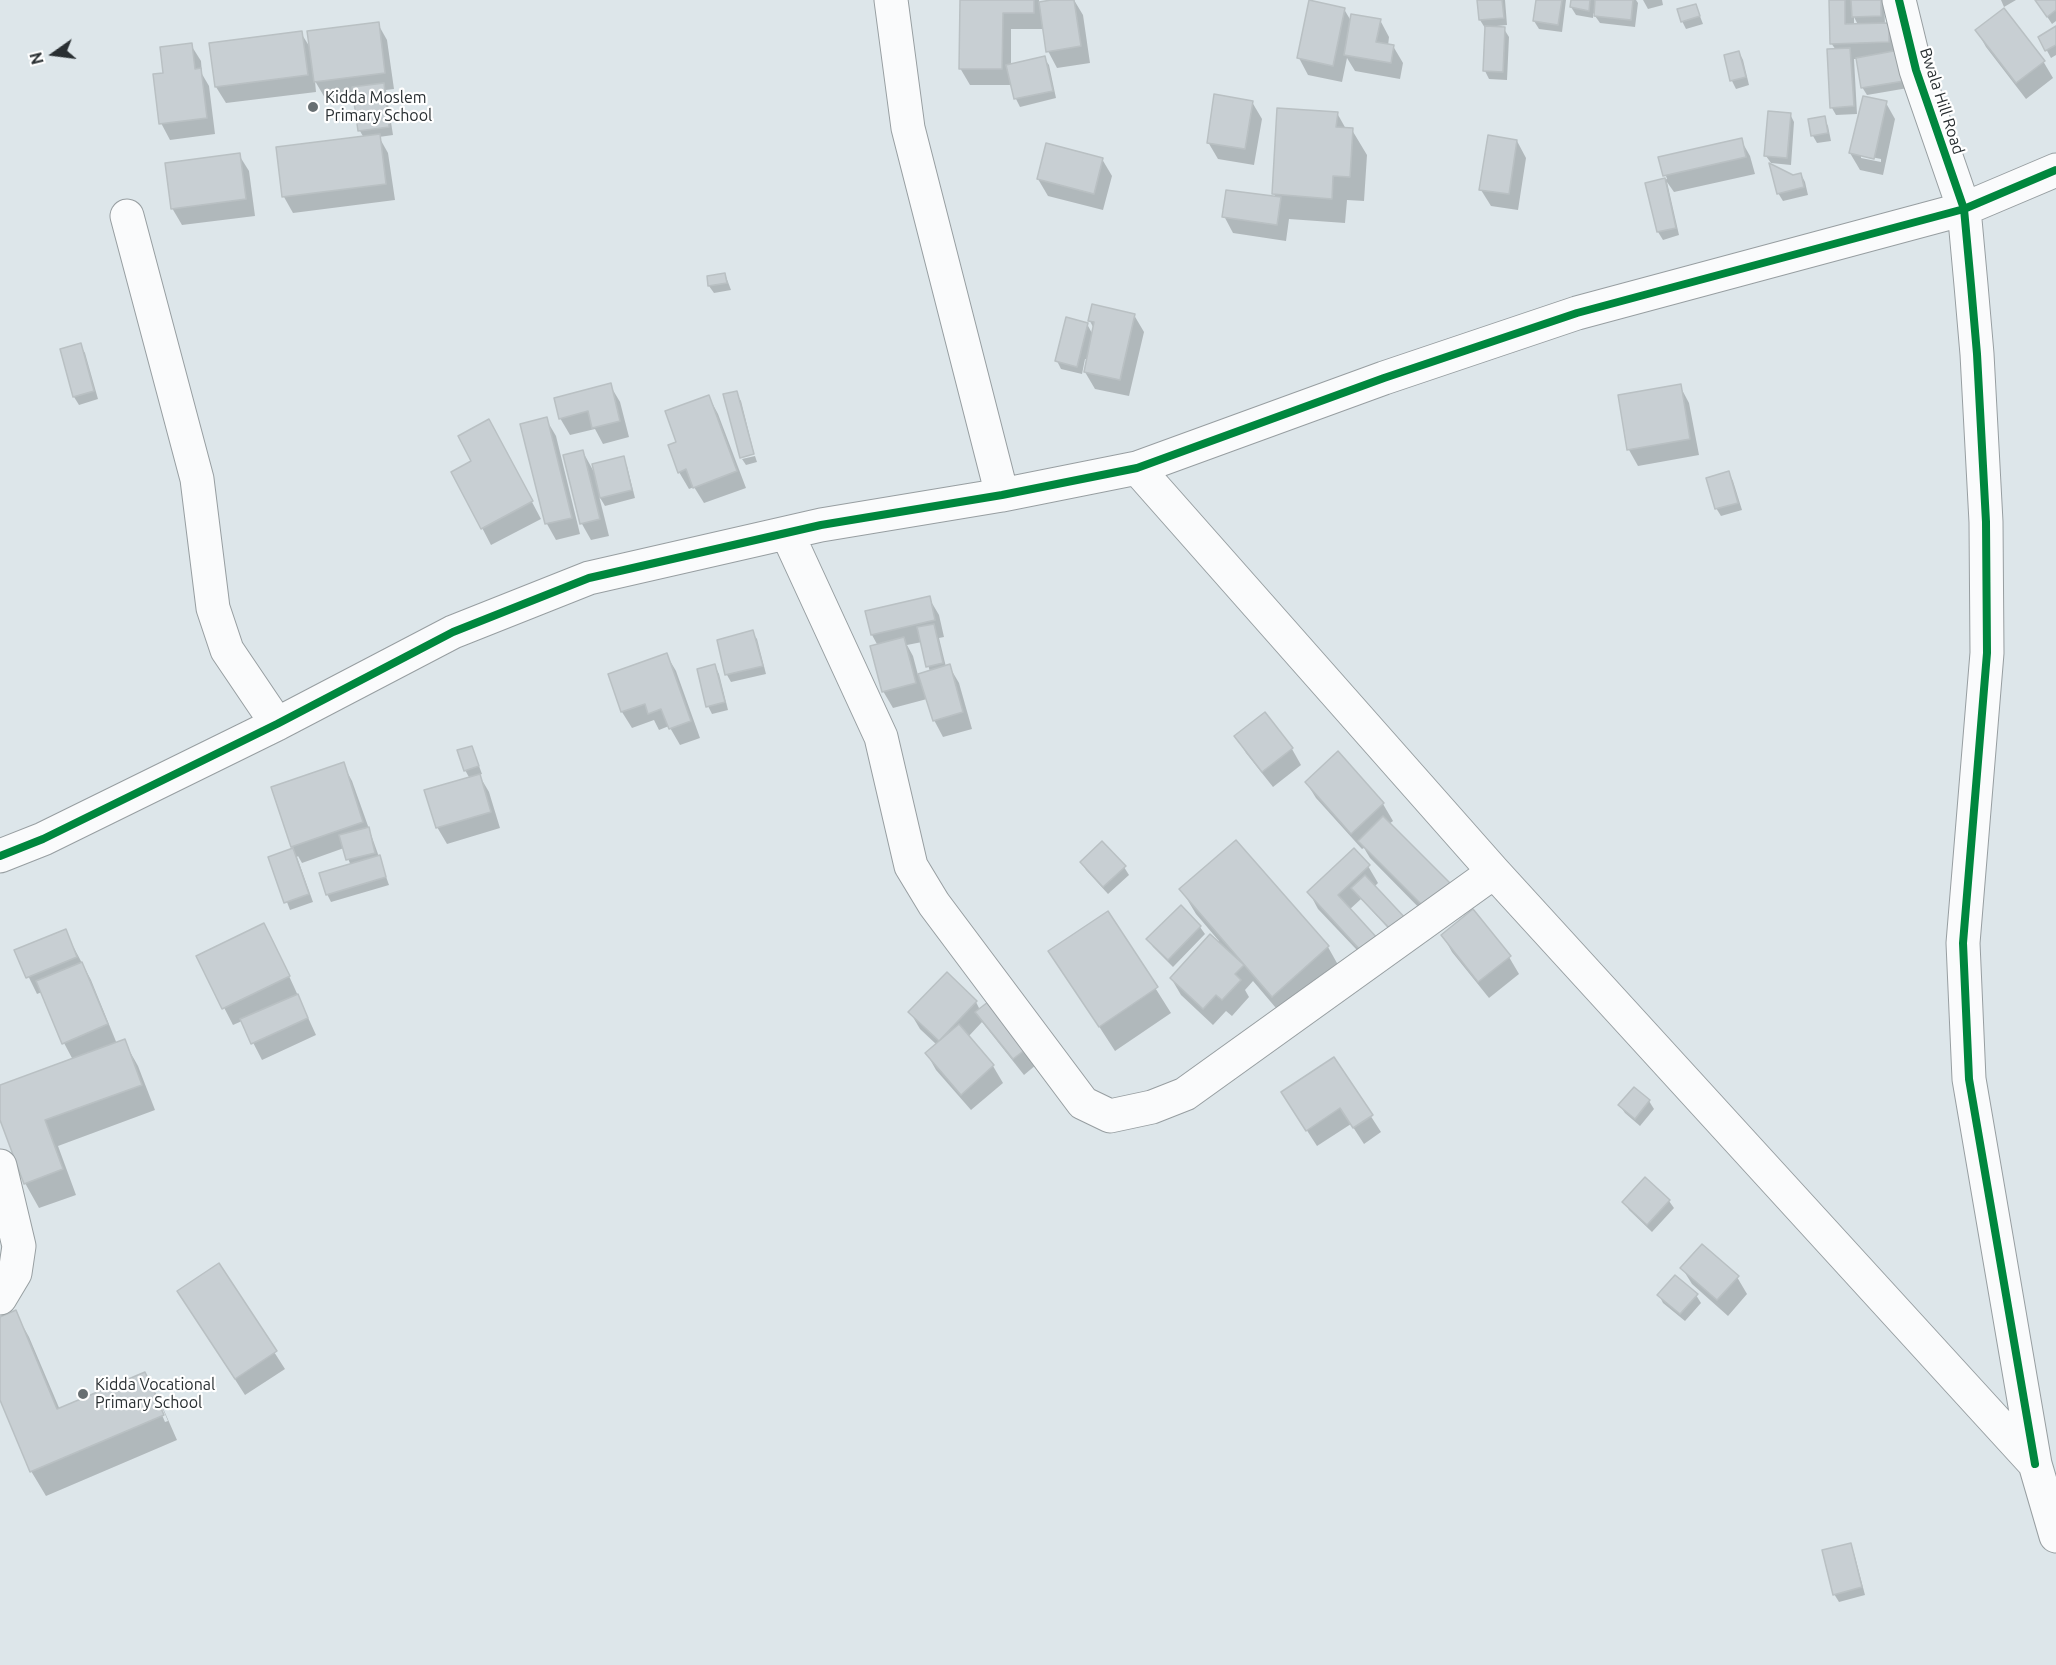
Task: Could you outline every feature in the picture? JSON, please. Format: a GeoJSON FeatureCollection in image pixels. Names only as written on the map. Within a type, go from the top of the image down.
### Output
{"type":"FeatureCollection","features":[{"type":"Feature","properties":{"kind":"street"},"geometry":{"type":"LineString","coordinates":[[891,0],[908,128],[1002,495]]}},
{"type":"Feature","properties":{"kind":"street","name":"Bwala Hill Road"},"geometry":{"type":"LineString","coordinates":[[1899,0],[1916,70],[1964,209],[1977,354],[1986,522],[1987,653],[1963,943],[1970,1079],[2035,1464],[2056,1536]]}},
{"type":"Feature","properties":{"kind":"street"},"geometry":{"type":"LineString","coordinates":[[0,856],[43,838],[277,724],[453,632],[589,578],[821,525],[1002,495],[1137,468],[1384,378],[1577,313],[1964,209],[2056,170]]}},
{"type":"Feature","properties":{"kind":"street"},"geometry":{"type":"LineString","coordinates":[[127,216],[197,479],[213,608],[227,650],[277,724]]}},
{"type":"Feature","properties":{"kind":"street"},"geometry":{"type":"LineString","coordinates":[[1137,468],[1494,872],[2035,1464]]}},
{"type":"Feature","properties":{"kind":"street"},"geometry":{"type":"LineString","coordinates":[[787,533],[881,737],[911,866],[934,904],[1083,1103],[1110,1116],[1152,1107],[1185,1094],[1494,872]]}},
{"type":"Feature","properties":{"kind":"street"},"geometry":{"type":"LineString","coordinates":[[0,1166],[19,1246],[15,1274],[0,1298]]}},
{"type":"Feature","properties":{"kind":"building"},"geometry":{"type":"Polygon","coordinates":[[[960,0],[1034,0],[1034,13],[1003,13],[1002,69],[959,69],[960,0]]]}},
{"type":"Feature","properties":{"kind":"building"},"geometry":{"type":"Polygon","coordinates":[[[1074,0],[1081,46],[1046,52],[1039,2],[1074,0]]]}},
{"type":"Feature","properties":{"kind":"building"},"geometry":{"type":"Polygon","coordinates":[[[1309,0],[1345,8],[1333,66],[1297,58],[1309,0]]]}},
{"type":"Feature","properties":{"kind":"building"},"geometry":{"type":"Polygon","coordinates":[[[1477,0],[1502,0],[1504,18],[1479,20],[1477,0]]]}},
{"type":"Feature","properties":{"kind":"building"},"geometry":{"type":"Polygon","coordinates":[[[1536,0],[1562,0],[1558,25],[1533,21],[1536,0]]]}},
{"type":"Feature","properties":{"kind":"building"},"geometry":{"type":"Polygon","coordinates":[[[1571,0],[1590,0],[1589,11],[1570,7],[1571,0]]]}},
{"type":"Feature","properties":{"kind":"building"},"geometry":{"type":"Polygon","coordinates":[[[1595,0],[1633,0],[1631,20],[1594,16],[1595,0]]]}},
{"type":"Feature","properties":{"kind":"building"},"geometry":{"type":"Polygon","coordinates":[[[1829,0],[1845,0],[1845,24],[1889,23],[1889,42],[1830,44],[1829,0]]]}},
{"type":"Feature","properties":{"kind":"building"},"geometry":{"type":"Polygon","coordinates":[[[1851,0],[1881,0],[1881,16],[1852,17],[1851,0]]]}},
{"type":"Feature","properties":{"kind":"building"},"geometry":{"type":"Polygon","coordinates":[[[2035,0],[2056,0],[2056,10],[2047,17],[2035,0]]]}},
{"type":"Feature","properties":{"kind":"building"},"geometry":{"type":"Polygon","coordinates":[[[1696,4],[1700,16],[1681,22],[1677,9],[1696,4]]]}},
{"type":"Feature","properties":{"kind":"building"},"geometry":{"type":"Polygon","coordinates":[[[2004,8],[2045,61],[2016,83],[1975,30],[2004,8]]]}},
{"type":"Feature","properties":{"kind":"building"},"geometry":{"type":"Polygon","coordinates":[[[1351,14],[1381,19],[1376,42],[1394,45],[1391,63],[1344,55],[1351,14]]]}},
{"type":"Feature","properties":{"kind":"building"},"geometry":{"type":"Polygon","coordinates":[[[379,22],[385,73],[314,82],[307,31],[379,22]]]}},
{"type":"Feature","properties":{"kind":"building"},"geometry":{"type":"Polygon","coordinates":[[[1485,26],[1505,27],[1503,72],[1483,71],[1485,26]]]}},
{"type":"Feature","properties":{"kind":"building"},"geometry":{"type":"Polygon","coordinates":[[[2056,26],[2056,45],[2045,51],[2038,37],[2056,26]]]}},
{"type":"Feature","properties":{"kind":"building"},"geometry":{"type":"Polygon","coordinates":[[[302,31],[308,75],[215,87],[209,43],[302,31]]]}},
{"type":"Feature","properties":{"kind":"building"},"geometry":{"type":"Polygon","coordinates":[[[192,43],[195,69],[201,68],[207,118],[159,124],[153,74],[163,73],[160,47],[192,43]]]}},
{"type":"Feature","properties":{"kind":"building"},"geometry":{"type":"Polygon","coordinates":[[[1850,48],[1854,106],[1830,108],[1827,49],[1850,48]]]}},
{"type":"Feature","properties":{"kind":"building"},"geometry":{"type":"Polygon","coordinates":[[[1899,50],[1904,81],[1861,88],[1856,58],[1899,50]]]}},
{"type":"Feature","properties":{"kind":"building"},"geometry":{"type":"Polygon","coordinates":[[[1739,51],[1746,77],[1730,81],[1724,55],[1739,51]]]}},
{"type":"Feature","properties":{"kind":"building"},"geometry":{"type":"Polygon","coordinates":[[[1045,56],[1053,91],[1014,99],[1006,65],[1045,56]]]}},
{"type":"Feature","properties":{"kind":"building"},"geometry":{"type":"Polygon","coordinates":[[[384,83],[389,127],[358,131],[352,87],[384,83]]]}},
{"type":"Feature","properties":{"kind":"building"},"geometry":{"type":"Polygon","coordinates":[[[1214,94],[1253,101],[1245,149],[1207,143],[1214,94]]]}},
{"type":"Feature","properties":{"kind":"building"},"geometry":{"type":"Polygon","coordinates":[[[1863,96],[1887,101],[1874,159],[1849,153],[1863,96]]]}},
{"type":"Feature","properties":{"kind":"building"},"geometry":{"type":"Polygon","coordinates":[[[1277,108],[1338,112],[1336,127],[1353,128],[1350,177],[1333,176],[1332,199],[1272,194],[1277,108]]]}},
{"type":"Feature","properties":{"kind":"building"},"geometry":{"type":"Polygon","coordinates":[[[1768,111],[1791,113],[1787,158],[1764,156],[1768,111]]]}},
{"type":"Feature","properties":{"kind":"building"},"geometry":{"type":"Polygon","coordinates":[[[1825,116],[1828,133],[1811,136],[1808,119],[1825,116]]]}},
{"type":"Feature","properties":{"kind":"building"},"geometry":{"type":"Polygon","coordinates":[[[380,134],[386,184],[282,197],[276,147],[380,134]]]}},
{"type":"Feature","properties":{"kind":"building"},"geometry":{"type":"Polygon","coordinates":[[[1488,135],[1517,140],[1509,194],[1479,190],[1488,135]]]}},
{"type":"Feature","properties":{"kind":"building"},"geometry":{"type":"Polygon","coordinates":[[[1742,138],[1746,157],[1663,176],[1658,157],[1742,138]]]}},
{"type":"Feature","properties":{"kind":"building"},"geometry":{"type":"Polygon","coordinates":[[[1046,143],[1103,158],[1094,194],[1037,179],[1046,143]]]}},
{"type":"Feature","properties":{"kind":"building"},"geometry":{"type":"Polygon","coordinates":[[[240,153],[246,199],[171,209],[165,163],[240,153]]]}},
{"type":"Feature","properties":{"kind":"building"},"geometry":{"type":"Polygon","coordinates":[[[1769,163],[1793,175],[1801,173],[1804,187],[1777,194],[1769,163]]]}},
{"type":"Feature","properties":{"kind":"building"},"geometry":{"type":"Polygon","coordinates":[[[1665,178],[1676,228],[1657,232],[1645,183],[1665,178]]]}},
{"type":"Feature","properties":{"kind":"building"},"geometry":{"type":"Polygon","coordinates":[[[1226,190],[1281,197],[1277,225],[1222,217],[1226,190]]]}},
{"type":"Feature","properties":{"kind":"building"},"geometry":{"type":"Polygon","coordinates":[[[725,273],[727,283],[708,286],[707,276],[725,273]]]}},
{"type":"Feature","properties":{"kind":"building"},"geometry":{"type":"Polygon","coordinates":[[[1092,304],[1135,314],[1120,380],[1084,372],[1094,322],[1088,321],[1092,304]]]}},
{"type":"Feature","properties":{"kind":"building"},"geometry":{"type":"Polygon","coordinates":[[[1066,317],[1088,323],[1077,367],[1055,361],[1066,317]]]}},
{"type":"Feature","properties":{"kind":"building"},"geometry":{"type":"Polygon","coordinates":[[[81,343],[94,391],[73,397],[60,349],[81,343]]]}},
{"type":"Feature","properties":{"kind":"building"},"geometry":{"type":"Polygon","coordinates":[[[611,383],[620,421],[592,428],[588,411],[559,419],[554,398],[611,383]]]}},
{"type":"Feature","properties":{"kind":"building"},"geometry":{"type":"Polygon","coordinates":[[[1681,384],[1690,439],[1627,450],[1618,395],[1681,384]]]}},
{"type":"Feature","properties":{"kind":"building"},"geometry":{"type":"Polygon","coordinates":[[[737,391],[754,454],[740,458],[723,394],[737,391]]]}},
{"type":"Feature","properties":{"kind":"building"},"geometry":{"type":"Polygon","coordinates":[[[709,395],[737,471],[693,488],[686,469],[678,473],[668,445],[676,442],[665,411],[709,395]]]}},
{"type":"Feature","properties":{"kind":"building"},"geometry":{"type":"Polygon","coordinates":[[[547,417],[572,518],[545,524],[520,424],[547,417]]]}},
{"type":"Feature","properties":{"kind":"building"},"geometry":{"type":"Polygon","coordinates":[[[489,419],[533,501],[481,529],[451,472],[471,461],[458,436],[489,419]]]}},
{"type":"Feature","properties":{"kind":"building"},"geometry":{"type":"Polygon","coordinates":[[[583,450],[600,519],[580,524],[563,455],[583,450]]]}},
{"type":"Feature","properties":{"kind":"building"},"geometry":{"type":"Polygon","coordinates":[[[624,456],[632,490],[600,498],[592,464],[624,456]]]}},
{"type":"Feature","properties":{"kind":"building"},"geometry":{"type":"Polygon","coordinates":[[[1729,471],[1738,503],[1715,509],[1706,478],[1729,471]]]}},
{"type":"Feature","properties":{"kind":"building"},"geometry":{"type":"Polygon","coordinates":[[[930,596],[935,620],[871,635],[865,611],[930,596]]]}},
{"type":"Feature","properties":{"kind":"building"},"geometry":{"type":"Polygon","coordinates":[[[934,624],[943,663],[926,667],[917,627],[934,624]]]}},
{"type":"Feature","properties":{"kind":"building"},"geometry":{"type":"Polygon","coordinates":[[[753,630],[763,666],[725,675],[717,640],[753,630]]]}},
{"type":"Feature","properties":{"kind":"building"},"geometry":{"type":"Polygon","coordinates":[[[904,637],[916,683],[882,692],[870,646],[904,637]]]}},
{"type":"Feature","properties":{"kind":"building"},"geometry":{"type":"Polygon","coordinates":[[[667,653],[691,721],[669,729],[661,709],[648,714],[645,704],[621,712],[608,674],[667,653]]]}},
{"type":"Feature","properties":{"kind":"building"},"geometry":{"type":"Polygon","coordinates":[[[715,664],[725,702],[706,707],[697,669],[715,664]]]}},
{"type":"Feature","properties":{"kind":"building"},"geometry":{"type":"Polygon","coordinates":[[[950,664],[963,712],[933,721],[918,674],[950,664]]]}},
{"type":"Feature","properties":{"kind":"building"},"geometry":{"type":"Polygon","coordinates":[[[1265,712],[1293,748],[1262,772],[1234,736],[1265,712]]]}},
{"type":"Feature","properties":{"kind":"building"},"geometry":{"type":"Polygon","coordinates":[[[472,746],[479,766],[464,771],[457,750],[472,746]]]}},
{"type":"Feature","properties":{"kind":"building"},"geometry":{"type":"Polygon","coordinates":[[[1338,751],[1384,803],[1351,834],[1305,782],[1338,751]]]}},
{"type":"Feature","properties":{"kind":"building"},"geometry":{"type":"Polygon","coordinates":[[[344,762],[363,822],[291,847],[271,787],[344,762]]]}},
{"type":"Feature","properties":{"kind":"building"},"geometry":{"type":"Polygon","coordinates":[[[480,774],[491,812],[436,828],[424,790],[480,774]]]}},
{"type":"Feature","properties":{"kind":"building"},"geometry":{"type":"Polygon","coordinates":[[[1383,816],[1451,884],[1426,909],[1358,841],[1383,816]]]}},
{"type":"Feature","properties":{"kind":"building"},"geometry":{"type":"Polygon","coordinates":[[[369,827],[375,853],[346,860],[339,835],[369,827]]]}},
{"type":"Feature","properties":{"kind":"building"},"geometry":{"type":"Polygon","coordinates":[[[1236,840],[1329,946],[1272,997],[1179,889],[1236,840]]]}},
{"type":"Feature","properties":{"kind":"building"},"geometry":{"type":"Polygon","coordinates":[[[1102,841],[1126,866],[1103,887],[1080,862],[1102,841]]]}},
{"type":"Feature","properties":{"kind":"building"},"geometry":{"type":"Polygon","coordinates":[[[293,848],[309,894],[284,903],[268,857],[293,848]]]}},
{"type":"Feature","properties":{"kind":"building"},"geometry":{"type":"Polygon","coordinates":[[[1354,848],[1370,865],[1338,895],[1378,939],[1363,953],[1307,892],[1354,848]]]}},
{"type":"Feature","properties":{"kind":"building"},"geometry":{"type":"Polygon","coordinates":[[[380,855],[386,877],[326,895],[319,873],[380,855]]]}},
{"type":"Feature","properties":{"kind":"building"},"geometry":{"type":"Polygon","coordinates":[[[1365,875],[1408,921],[1394,933],[1351,888],[1365,875]]]}},
{"type":"Feature","properties":{"kind":"building"},"geometry":{"type":"Polygon","coordinates":[[[1181,905],[1201,926],[1168,960],[1146,939],[1181,905]]]}},
{"type":"Feature","properties":{"kind":"building"},"geometry":{"type":"Polygon","coordinates":[[[1473,909],[1511,956],[1478,982],[1441,935],[1473,909]]]}},
{"type":"Feature","properties":{"kind":"building"},"geometry":{"type":"Polygon","coordinates":[[[1108,911],[1158,987],[1099,1027],[1048,951],[1108,911]]]}},
{"type":"Feature","properties":{"kind":"building"},"geometry":{"type":"Polygon","coordinates":[[[264,923],[290,976],[222,1009],[196,956],[264,923]]]}},
{"type":"Feature","properties":{"kind":"building"},"geometry":{"type":"Polygon","coordinates":[[[66,929],[77,957],[26,978],[14,950],[66,929]]]}},
{"type":"Feature","properties":{"kind":"building"},"geometry":{"type":"Polygon","coordinates":[[[1210,934],[1244,965],[1235,974],[1241,980],[1222,1000],[1216,995],[1203,1009],[1170,978],[1210,934]]]}},
{"type":"Feature","properties":{"kind":"building"},"geometry":{"type":"Polygon","coordinates":[[[82,962],[108,1024],[62,1044],[36,981],[82,962]]]}},
{"type":"Feature","properties":{"kind":"building"},"geometry":{"type":"Polygon","coordinates":[[[947,972],[977,1001],[939,1041],[908,1012],[947,972]]]}},
{"type":"Feature","properties":{"kind":"building"},"geometry":{"type":"Polygon","coordinates":[[[298,994],[308,1018],[251,1044],[240,1019],[298,994]]]}},
{"type":"Feature","properties":{"kind":"building"},"geometry":{"type":"Polygon","coordinates":[[[997,995],[1035,1042],[1013,1059],[975,1012],[997,995]]]}},
{"type":"Feature","properties":{"kind":"building"},"geometry":{"type":"Polygon","coordinates":[[[959,1024],[994,1065],[961,1095],[925,1053],[959,1024]]]}},
{"type":"Feature","properties":{"kind":"building"},"geometry":{"type":"Polygon","coordinates":[[[125,1039],[142,1085],[45,1120],[63,1169],[24,1184],[0,1120],[0,1085],[125,1039]]]}},
{"type":"Feature","properties":{"kind":"building"},"geometry":{"type":"Polygon","coordinates":[[[1334,1057],[1373,1115],[1353,1128],[1340,1108],[1306,1131],[1281,1092],[1334,1057]]]}},
{"type":"Feature","properties":{"kind":"building"},"geometry":{"type":"Polygon","coordinates":[[[1634,1087],[1650,1100],[1635,1119],[1618,1105],[1634,1087]]]}},
{"type":"Feature","properties":{"kind":"building"},"geometry":{"type":"Polygon","coordinates":[[[1645,1177],[1670,1200],[1647,1225],[1622,1202],[1645,1177]]]}},
{"type":"Feature","properties":{"kind":"building"},"geometry":{"type":"Polygon","coordinates":[[[1702,1244],[1739,1276],[1717,1300],[1680,1268],[1702,1244]]]}},
{"type":"Feature","properties":{"kind":"building"},"geometry":{"type":"Polygon","coordinates":[[[219,1263],[277,1351],[235,1379],[177,1291],[219,1263]]]}},
{"type":"Feature","properties":{"kind":"building"},"geometry":{"type":"Polygon","coordinates":[[[1675,1275],[1698,1294],[1680,1314],[1657,1295],[1675,1275]]]}},
{"type":"Feature","properties":{"kind":"building"},"geometry":{"type":"Polygon","coordinates":[[[16,1310],[57,1409],[145,1372],[164,1415],[30,1472],[0,1400],[0,1317],[16,1310]]]}},
{"type":"Feature","properties":{"kind":"building"},"geometry":{"type":"Polygon","coordinates":[[[1851,1543],[1862,1587],[1833,1595],[1822,1550],[1851,1543]]]}},
{"type":"Feature","properties":{"kind":"cycle path"},"geometry":{"type":"LineString","coordinates":[[1899,0],[1916,70],[1964,209],[1977,354],[1986,522],[1987,653],[1963,943],[1969,1079],[2035,1464]]}},
{"type":"Feature","properties":{"kind":"cycle path"},"geometry":{"type":"LineString","coordinates":[[0,856],[43,839],[277,724],[453,632],[589,578],[821,525],[1002,495],[1137,468],[1384,378],[1577,313],[1964,209],[2056,170]]}},
{"type":"Feature","properties":{"kind":"place","name":"Kidda Moslem Primary School"},"geometry":{"type":"Point","coordinates":[313,107]}},
{"type":"Feature","properties":{"kind":"place","name":"Kidda Vocational Primary School"},"geometry":{"type":"Point","coordinates":[83,1394]}}]}
